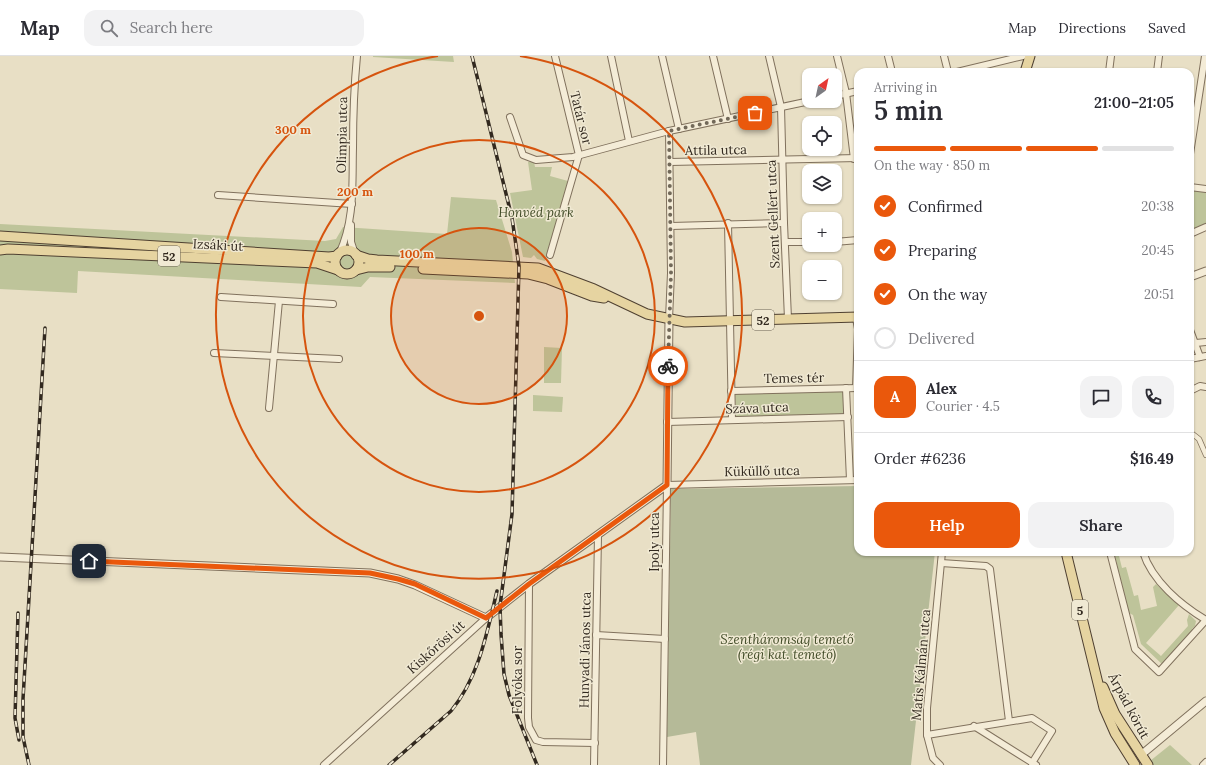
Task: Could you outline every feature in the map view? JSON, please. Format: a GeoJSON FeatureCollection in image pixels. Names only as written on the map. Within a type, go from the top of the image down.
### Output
{"type":"FeatureCollection","features":[{"type":"Feature","properties":{"kind":"main road"},"geometry":{"type":"LineString","coordinates":[[1026,68],[1030,56]]}},
{"type":"Feature","properties":{"kind":"main road","name":"Izsáki út"},"geometry":{"type":"LineString","coordinates":[[0,236],[313,256],[338,255]]}},
{"type":"Feature","properties":{"kind":"main road","name":"Izsáki út"},"geometry":{"type":"LineString","coordinates":[[0,250],[16,249],[317,263],[338,270]]}},
{"type":"Feature","properties":{"kind":"main road","name":"52"},"geometry":{"type":"LineString","coordinates":[[338,255],[348,251],[368,260],[519,266],[594,289],[612,299],[647,314],[685,322],[854,318]]}},
{"type":"Feature","properties":{"kind":"main road"},"geometry":{"type":"LineString","coordinates":[[356,254],[359,263],[356,270]]}},
{"type":"Feature","properties":{"kind":"main road"},"geometry":{"type":"LineString","coordinates":[[338,255],[335,263],[338,270]]}},
{"type":"Feature","properties":{"kind":"main road","name":"52"},"geometry":{"type":"LineString","coordinates":[[338,270],[345,274],[356,270],[381,266],[487,273],[543,274]]}},
{"type":"Feature","properties":{"kind":"main road","name":"Árpád körút"},"geometry":{"type":"LineString","coordinates":[[1067,556],[1104,708],[1115,733],[1132,764]]}},
{"type":"Feature","properties":{"kind":"main road","name":"Árpád körút"},"geometry":{"type":"LineString","coordinates":[[1094,667],[1115,714],[1141,755]]}},
{"type":"Feature","properties":{"kind":"main road"},"geometry":{"type":"LineString","coordinates":[[1132,764],[1141,755]]}},
{"type":"Feature","properties":{"kind":"main road","name":"5"},"geometry":{"type":"LineString","coordinates":[[1141,755],[1148,765]]}},
{"type":"Feature","properties":{"kind":"street","name":"Olimpia utca"},"geometry":{"type":"LineString","coordinates":[[338,255],[346,237],[352,204],[353,97],[356,56]]}},
{"type":"Feature","properties":{"kind":"street","name":"Tatár sor"},"geometry":{"type":"LineString","coordinates":[[550,254],[580,155],[555,56]]}},
{"type":"Feature","properties":{"kind":"street"},"geometry":{"type":"LineString","coordinates":[[611,56],[629,141]]}},
{"type":"Feature","properties":{"kind":"street"},"geometry":{"type":"LineString","coordinates":[[662,56],[679,129]]}},
{"type":"Feature","properties":{"kind":"street"},"geometry":{"type":"LineString","coordinates":[[713,56],[728,119]]}},
{"type":"Feature","properties":{"kind":"street","name":"Szent Gellért utca"},"geometry":{"type":"LineString","coordinates":[[768,56],[781,107],[788,319]]}},
{"type":"Feature","properties":{"kind":"street"},"geometry":{"type":"LineString","coordinates":[[837,56],[846,93],[854,145]]}},
{"type":"Feature","properties":{"kind":"street"},"geometry":{"type":"LineString","coordinates":[[888,56],[891,68]]}},
{"type":"Feature","properties":{"kind":"street"},"geometry":{"type":"LineString","coordinates":[[944,56],[947,68]]}},
{"type":"Feature","properties":{"kind":"street"},"geometry":{"type":"LineString","coordinates":[[974,68],[1023,56]]}},
{"type":"Feature","properties":{"kind":"street"},"geometry":{"type":"LineString","coordinates":[[1110,68],[1111,56]]}},
{"type":"Feature","properties":{"kind":"street"},"geometry":{"type":"LineString","coordinates":[[1158,68],[1159,56]]}},
{"type":"Feature","properties":{"kind":"street"},"geometry":{"type":"LineString","coordinates":[[1194,128],[1205,56]]}},
{"type":"Feature","properties":{"kind":"street"},"geometry":{"type":"LineString","coordinates":[[842,94],[854,92]]}},
{"type":"Feature","properties":{"kind":"street"},"geometry":{"type":"LineString","coordinates":[[510,117],[521,151],[529,158],[543,160],[580,155],[669,131],[802,103]]}},
{"type":"Feature","properties":{"kind":"street"},"geometry":{"type":"LineString","coordinates":[[668,319],[671,273],[669,131]]}},
{"type":"Feature","properties":{"kind":"street","name":"Attila utca"},"geometry":{"type":"LineString","coordinates":[[670,162],[854,158]]}},
{"type":"Feature","properties":{"kind":"street"},"geometry":{"type":"LineString","coordinates":[[1194,188],[1206,189]]}},
{"type":"Feature","properties":{"kind":"street"},"geometry":{"type":"LineString","coordinates":[[218,195],[352,204]]}},
{"type":"Feature","properties":{"kind":"street","name":"Olimpia utca"},"geometry":{"type":"LineString","coordinates":[[350,215],[352,242],[356,254]]}},
{"type":"Feature","properties":{"kind":"street"},"geometry":{"type":"LineString","coordinates":[[671,226],[728,223],[784,223]]}},
{"type":"Feature","properties":{"kind":"street"},"geometry":{"type":"LineString","coordinates":[[728,223],[732,420]]}},
{"type":"Feature","properties":{"kind":"street"},"geometry":{"type":"LineString","coordinates":[[1194,232],[1206,227]]}},
{"type":"Feature","properties":{"kind":"street"},"geometry":{"type":"LineString","coordinates":[[842,241],[854,240]]}},
{"type":"Feature","properties":{"kind":"street"},"geometry":{"type":"LineString","coordinates":[[785,242],[802,242]]}},
{"type":"Feature","properties":{"kind":"street"},"geometry":{"type":"LineString","coordinates":[[1194,276],[1206,271]]}},
{"type":"Feature","properties":{"kind":"street"},"geometry":{"type":"LineString","coordinates":[[221,297],[333,304]]}},
{"type":"Feature","properties":{"kind":"street"},"geometry":{"type":"LineString","coordinates":[[269,408],[279,301]]}},
{"type":"Feature","properties":{"kind":"street","name":"Ipoly utca"},"geometry":{"type":"LineString","coordinates":[[663,765],[666,639],[668,319]]}},
{"type":"Feature","properties":{"kind":"street"},"geometry":{"type":"LineString","coordinates":[[1194,339],[1203,357]]}},
{"type":"Feature","properties":{"kind":"street"},"geometry":{"type":"LineString","coordinates":[[1196,344],[1206,342]]}},
{"type":"Feature","properties":{"kind":"street"},"geometry":{"type":"LineString","coordinates":[[214,353],[339,359]]}},
{"type":"Feature","properties":{"kind":"street"},"geometry":{"type":"LineString","coordinates":[[1194,389],[1200,386],[1206,387]]}},
{"type":"Feature","properties":{"kind":"street"},"geometry":{"type":"LineString","coordinates":[[846,388],[850,480]]}},
{"type":"Feature","properties":{"kind":"street","name":"Temes tér"},"geometry":{"type":"LineString","coordinates":[[731,391],[854,388]]}},
{"type":"Feature","properties":{"kind":"street","name":"Száva utca"},"geometry":{"type":"LineString","coordinates":[[667,422],[848,417]]}},
{"type":"Feature","properties":{"kind":"street"},"geometry":{"type":"LineString","coordinates":[[1194,436],[1198,439],[1206,455]]}},
{"type":"Feature","properties":{"kind":"street","name":"Küküllő utca"},"geometry":{"type":"LineString","coordinates":[[667,485],[854,480]]}},
{"type":"Feature","properties":{"kind":"street","name":"Kiskőrösi út"},"geometry":{"type":"LineString","coordinates":[[324,765],[486,618],[529,584],[667,485]]}},
{"type":"Feature","properties":{"kind":"street","name":"Hunyadi János utca"},"geometry":{"type":"LineString","coordinates":[[594,765],[598,535]]}},
{"type":"Feature","properties":{"kind":"street","name":"Matis Kálmán utca"},"geometry":{"type":"LineString","coordinates":[[940,765],[933,758],[928,735],[927,708],[942,556]]}},
{"type":"Feature","properties":{"kind":"street"},"geometry":{"type":"LineString","coordinates":[[1111,556],[1135,650],[1159,672],[1206,620],[1192,611],[1160,582],[1152,572],[1145,556]]}},
{"type":"Feature","properties":{"kind":"street"},"geometry":{"type":"LineString","coordinates":[[0,557],[370,573],[415,584],[486,618]]}},
{"type":"Feature","properties":{"kind":"street"},"geometry":{"type":"LineString","coordinates":[[941,563],[986,566],[990,569],[1010,721]]}},
{"type":"Feature","properties":{"kind":"street","name":"Folyóka sor"},"geometry":{"type":"LineString","coordinates":[[529,584],[529,727],[536,740],[543,742],[595,743]]}},
{"type":"Feature","properties":{"kind":"street"},"geometry":{"type":"LineString","coordinates":[[596,635],[666,639]]}},
{"type":"Feature","properties":{"kind":"street"},"geometry":{"type":"LineString","coordinates":[[1141,755],[1206,701]]}},
{"type":"Feature","properties":{"kind":"street"},"geometry":{"type":"LineString","coordinates":[[928,735],[974,726],[1032,718],[1052,731],[1034,764],[974,726]]}},
{"type":"Feature","properties":{"kind":"street"},"geometry":{"type":"LineString","coordinates":[[1203,765],[1206,762]]}},
{"type":"Feature","properties":{"kind":"green space"},"geometry":{"type":"Polygon","coordinates":[[[453,56],[454,62],[373,57],[453,56]]]}},
{"type":"Feature","properties":{"kind":"green space","name":"Honvéd park"},"geometry":{"type":"Polygon","coordinates":[[[528,162],[534,162],[535,167],[552,167],[550,176],[568,181],[545,261],[537,259],[534,255],[531,258],[523,257],[510,193],[532,190],[528,162]]]}},
{"type":"Feature","properties":{"kind":"green space"},"geometry":{"type":"Polygon","coordinates":[[[1194,190],[1206,191],[1206,224],[1194,228],[1194,190]]]}},
{"type":"Feature","properties":{"kind":"green space"},"geometry":{"type":"Polygon","coordinates":[[[451,197],[496,200],[512,252],[515,283],[370,277],[361,287],[78,271],[77,293],[0,289],[0,224],[325,241],[336,239],[343,227],[447,234],[451,197]]]}},
{"type":"Feature","properties":{"kind":"green space"},"geometry":{"type":"Polygon","coordinates":[[[544,347],[562,348],[561,383],[544,383],[544,347]]]}},
{"type":"Feature","properties":{"kind":"green space"},"geometry":{"type":"Polygon","coordinates":[[[844,391],[845,414],[736,417],[735,394],[844,391]]]}},
{"type":"Feature","properties":{"kind":"green space"},"geometry":{"type":"Polygon","coordinates":[[[533,395],[563,397],[562,412],[533,411],[533,395]]]}},
{"type":"Feature","properties":{"kind":"green space","name":"Szentháromság temető (régi kat. temető)"},"geometry":{"type":"Polygon","coordinates":[[[854,486],[854,556],[935,556],[911,765],[700,765],[696,732],[667,737],[671,489],[854,486]]]}},
{"type":"Feature","properties":{"kind":"green space"},"geometry":{"type":"Polygon","coordinates":[[[1115,556],[1119,556],[1122,568],[1126,567],[1134,596],[1138,595],[1141,610],[1157,606],[1153,587],[1156,584],[1179,605],[1146,643],[1161,656],[1188,626],[1187,620],[1189,614],[1196,621],[1195,626],[1192,629],[1195,632],[1164,666],[1141,644],[1133,615],[1129,613],[1115,556]]]}},
{"type":"Feature","properties":{"kind":"green space"},"geometry":{"type":"Polygon","coordinates":[[[1170,745],[1192,765],[1145,765],[1170,745]]]}},
{"type":"Feature","properties":{"kind":"railway"},"geometry":{"type":"LineString","coordinates":[[472,56],[512,218],[519,266],[512,514],[500,606],[501,634],[504,674],[509,695],[537,765]]}},
{"type":"Feature","properties":{"kind":"railway"},"geometry":{"type":"LineString","coordinates":[[29,765],[23,737],[23,699],[45,328]]}},
{"type":"Feature","properties":{"kind":"railway"},"geometry":{"type":"LineString","coordinates":[[389,765],[451,711],[461,698],[469,684],[481,654],[497,591]]}},
{"type":"Feature","properties":{"kind":"railway"},"geometry":{"type":"LineString","coordinates":[[18,613],[15,718],[19,740]]}},
{"type":"Feature","properties":{"kind":"way so far"},"geometry":{"type":"LineString","coordinates":[[668,366],[668,319],[671,273],[669,131],[755,113]]}},
{"type":"Feature","properties":{"kind":"route"},"geometry":{"type":"LineString","coordinates":[[89,561],[370,573],[415,584],[486,618],[529,584],[667,485],[668,366]]}}]}
